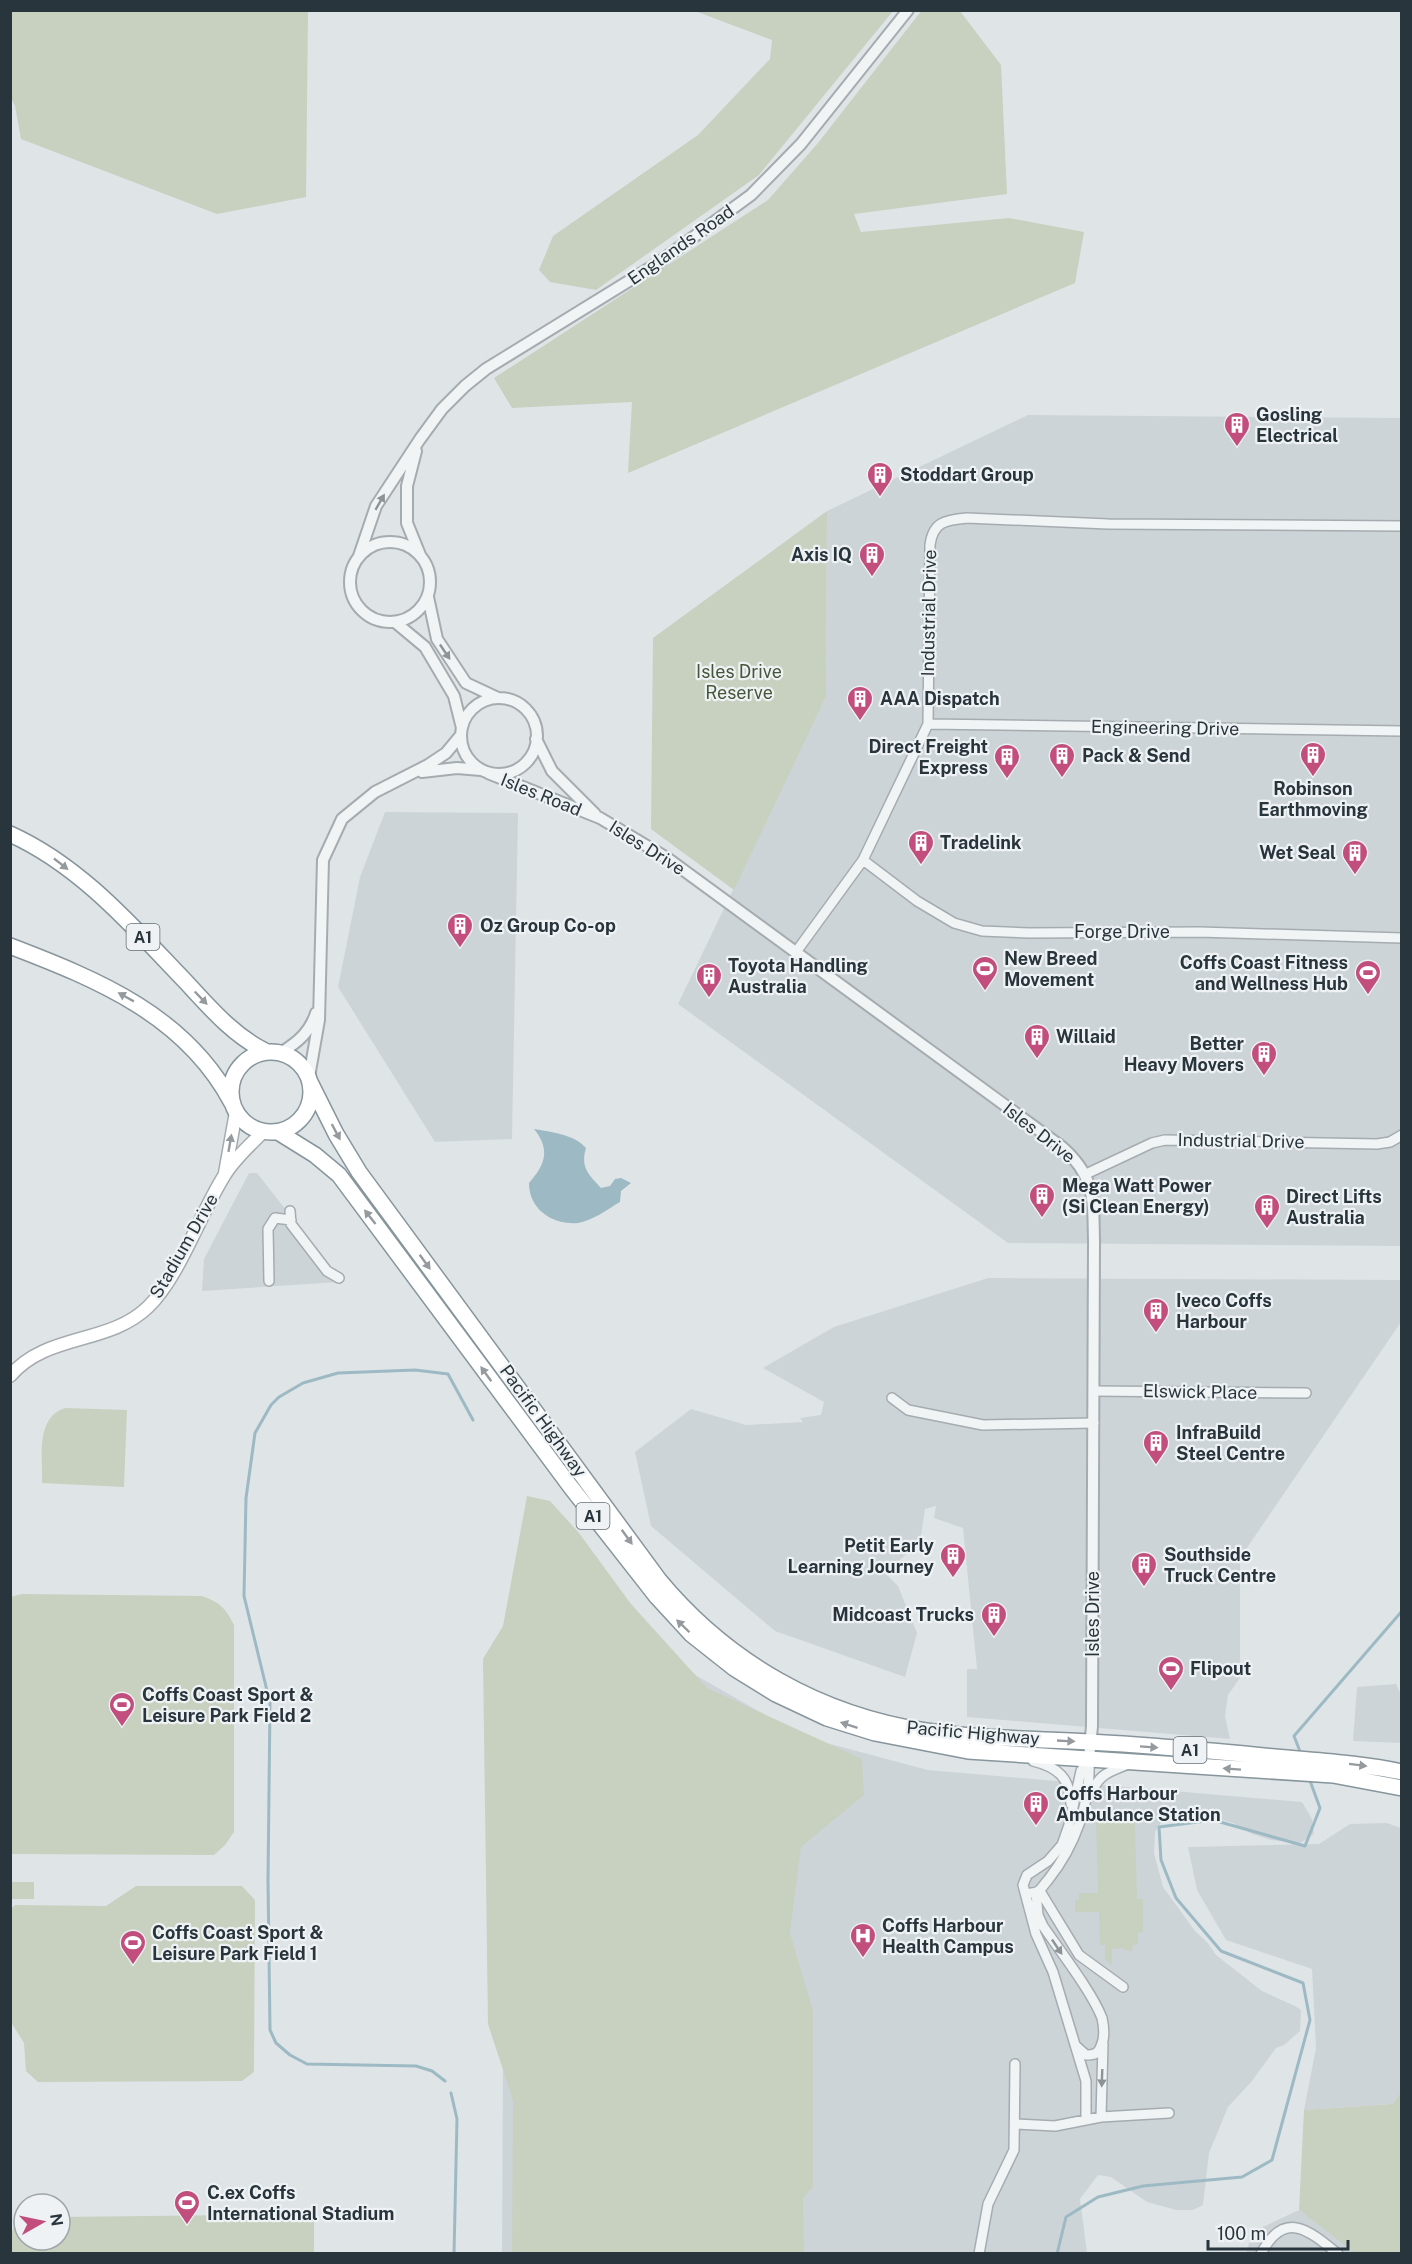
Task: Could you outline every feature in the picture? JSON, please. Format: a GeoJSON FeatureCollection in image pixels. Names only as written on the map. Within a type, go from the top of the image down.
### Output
{"type":"FeatureCollection","features":[{"type":"Feature","properties":{"kind":"highway","name":"A1"},"geometry":{"type":"LineString","coordinates":[[10,834],[49,855],[107,900],[218,1016],[246,1041],[265,1051],[282,1052],[294,1058],[304,1067],[309,1080]]}},
{"type":"Feature","properties":{"kind":"highway","name":"A1"},"geometry":{"type":"LineString","coordinates":[[10,946],[64,966],[140,1005],[174,1030],[206,1064],[220,1081],[242,1120],[251,1127],[271,1132]]}},
{"type":"Feature","properties":{"kind":"highway"},"geometry":{"type":"LineString","coordinates":[[234,1107],[231,1089],[234,1076],[241,1064],[265,1051]]}},
{"type":"Feature","properties":{"kind":"highway"},"geometry":{"type":"LineString","coordinates":[[271,1132],[291,1127],[302,1118],[309,1107],[312,1093],[309,1080]]}},
{"type":"Feature","properties":{"kind":"highway","name":"Pacific Highway"},"geometry":{"type":"LineString","coordinates":[[309,1080],[336,1134],[359,1172],[659,1580],[684,1610],[742,1659],[786,1686],[826,1704],[872,1720],[945,1733],[1091,1742],[1290,1765],[1401,1772]]}},
{"type":"Feature","properties":{"kind":"highway","name":"Pacific Highway"},"geometry":{"type":"LineString","coordinates":[[271,1132],[315,1155],[339,1175],[576,1495],[657,1597],[691,1634],[734,1668],[776,1694],[827,1718],[875,1733],[922,1743],[968,1751],[1132,1763],[1290,1765]]}},
{"type":"Feature","properties":{"kind":"highway","name":"Pacific Highway"},"geometry":{"type":"LineString","coordinates":[[1316,1767],[1401,1788]]}},
{"type":"Feature","properties":{"kind":"main road","name":"Stadium Drive"},"geometry":{"type":"LineString","coordinates":[[225,1174],[234,1107]]}},
{"type":"Feature","properties":{"kind":"main road","name":"Stadium Drive"},"geometry":{"type":"LineString","coordinates":[[10,1376],[23,1363],[41,1352],[119,1327],[149,1306],[169,1279],[225,1174],[271,1132]]}},
{"type":"Feature","properties":{"kind":"street","name":"Englands Road"},"geometry":{"type":"LineString","coordinates":[[484,771],[466,755],[454,696],[425,647],[395,622],[381,621],[368,615],[354,598],[351,576],[376,506],[442,409],[465,386],[486,369],[658,264],[752,195],[801,144],[908,10]]}},
{"type":"Feature","properties":{"kind":"street","name":"Englands Road"},"geometry":{"type":"LineString","coordinates":[[420,439],[407,486],[407,523],[430,576],[428,597],[436,639],[466,683],[499,699],[514,702],[527,711],[534,724],[536,739]]}},
{"type":"Feature","properties":{"kind":"street","name":"Industrial Drive"},"geometry":{"type":"LineString","coordinates":[[796,952],[863,860],[928,724],[930,545],[932,532],[938,525],[953,519],[966,518],[1131,524],[1401,526]]}},
{"type":"Feature","properties":{"kind":"street"},"geometry":{"type":"LineString","coordinates":[[359,556],[371,547],[386,542],[408,546],[420,555]]}},
{"type":"Feature","properties":{"kind":"street"},"geometry":{"type":"LineString","coordinates":[[395,622],[415,614],[428,597]]}},
{"type":"Feature","properties":{"kind":"street"},"geometry":{"type":"LineString","coordinates":[[309,1080],[318,1032],[323,860],[342,819],[375,792],[446,753],[461,731],[467,715],[477,705],[492,699],[499,699]]}},
{"type":"Feature","properties":{"kind":"street","name":"Engineering Drive"},"geometry":{"type":"LineString","coordinates":[[928,724],[1401,731]]}},
{"type":"Feature","properties":{"kind":"street"},"geometry":{"type":"LineString","coordinates":[[410,774],[446,768],[510,773],[523,765],[532,754],[536,739]]}},
{"type":"Feature","properties":{"kind":"street","name":"Isles Road"},"geometry":{"type":"LineString","coordinates":[[536,739],[552,771],[600,818]]}},
{"type":"Feature","properties":{"kind":"street","name":"Isles Road"},"geometry":{"type":"LineString","coordinates":[[484,771],[600,818]]}},
{"type":"Feature","properties":{"kind":"street","name":"Isles Drive"},"geometry":{"type":"LineString","coordinates":[[600,818],[667,858],[796,952],[1062,1147],[1076,1159],[1086,1174],[1093,1206],[1094,1391],[1089,1759]]}},
{"type":"Feature","properties":{"kind":"street","name":"Forge Drive"},"geometry":{"type":"LineString","coordinates":[[863,860],[916,901],[954,923],[982,931],[1199,932],[1401,938]]}},
{"type":"Feature","properties":{"kind":"street"},"geometry":{"type":"LineString","coordinates":[[282,1052],[302,1039],[310,1028],[319,1001]]}},
{"type":"Feature","properties":{"kind":"street","name":"Industrial Drive"},"geometry":{"type":"LineString","coordinates":[[1086,1174],[1152,1143],[1166,1140],[1377,1144],[1390,1142],[1401,1136]]}},
{"type":"Feature","properties":{"kind":"street"},"geometry":{"type":"LineString","coordinates":[[269,1281],[268,1229],[275,1218],[290,1216],[291,1224],[327,1271],[339,1278]]}},
{"type":"Feature","properties":{"kind":"street","name":"Elswick Place"},"geometry":{"type":"LineString","coordinates":[[1094,1391],[1306,1393]]}},
{"type":"Feature","properties":{"kind":"street"},"geometry":{"type":"LineString","coordinates":[[892,1398],[908,1410],[983,1425],[1094,1423]]}},
{"type":"Feature","properties":{"kind":"street"},"geometry":{"type":"LineString","coordinates":[[1010,1755],[1044,1763],[1060,1773],[1069,1786],[1072,1812]]}},
{"type":"Feature","properties":{"kind":"street"},"geometry":{"type":"LineString","coordinates":[[1083,1810],[1089,1780],[1089,1759]]}},
{"type":"Feature","properties":{"kind":"street"},"geometry":{"type":"LineString","coordinates":[[1086,2119],[1087,2088],[1076,2046],[1053,1972],[1036,1935],[1024,1887],[1025,1878],[1048,1861],[1062,1845],[1081,1771],[1089,1759]]}},
{"type":"Feature","properties":{"kind":"street"},"geometry":{"type":"LineString","coordinates":[[1024,1887],[1029,1893],[1040,1890],[1069,1850],[1083,1810],[1099,1778],[1112,1770],[1132,1763]]}},
{"type":"Feature","properties":{"kind":"street"},"geometry":{"type":"LineString","coordinates":[[1030,1874],[1040,1876],[1040,1920],[1097,2007],[1102,2021],[1104,2038],[1101,2117]]}},
{"type":"Feature","properties":{"kind":"street"},"geometry":{"type":"LineString","coordinates":[[1040,1890],[1079,1955],[1123,1987]]}},
{"type":"Feature","properties":{"kind":"street"},"geometry":{"type":"LineString","coordinates":[[1076,2046],[1083,2054],[1095,2054],[1104,2038]]}},
{"type":"Feature","properties":{"kind":"street"},"geometry":{"type":"LineString","coordinates":[[979,2253],[988,2204],[1014,2150],[1015,2064]]}},
{"type":"Feature","properties":{"kind":"street"},"geometry":{"type":"LineString","coordinates":[[1016,2124],[1055,2126],[1101,2117],[1169,2113]]}},
{"type":"Feature","properties":{"kind":"street"},"geometry":{"type":"LineString","coordinates":[[1261,2253],[1267,2241],[1276,2233],[1293,2227],[1309,2230],[1338,2253]]}},
{"type":"Feature","properties":{"kind":"shaded area"},"geometry":{"type":"Polygon","coordinates":[[[1028,415],[1401,418],[1401,1246],[1008,1243],[678,1004],[826,697],[827,511],[1028,415]]]}},
{"type":"Feature","properties":{"kind":"shaded area"},"geometry":{"type":"Polygon","coordinates":[[[385,812],[518,813],[512,1139],[435,1142],[338,987],[360,877],[385,812]]]}},
{"type":"Feature","properties":{"kind":"shaded area"},"geometry":{"type":"Polygon","coordinates":[[[249,1173],[257,1173],[330,1266],[339,1282],[202,1291],[204,1259],[249,1173]]]}},
{"type":"Feature","properties":{"kind":"shaded area"},"geometry":{"type":"Polygon","coordinates":[[[988,1278],[1401,1280],[1401,1322],[1240,1558],[1240,1678],[1228,1695],[1225,1716],[1230,1739],[967,1717],[967,1669],[977,1669],[963,1528],[934,1518],[936,1506],[925,1509],[920,1542],[885,1573],[898,1586],[917,1633],[905,1677],[775,1631],[651,1526],[635,1452],[691,1409],[746,1425],[803,1422],[800,1418],[821,1415],[824,1402],[763,1368],[834,1327],[988,1278]]]}},
{"type":"Feature","properties":{"kind":"shaded area","name":"Coffs Harbour Health Campus"},"geometry":{"type":"Polygon","coordinates":[[[505,1665],[683,1668],[804,1737],[928,1770],[1302,1802],[1312,1819],[1314,1834],[1300,1843],[1271,1840],[1252,1834],[1233,1823],[1182,1811],[1164,1818],[1155,1832],[1154,1853],[1163,1887],[1195,1931],[1216,1955],[1262,1991],[1301,2010],[1300,2031],[1284,2045],[1276,2048],[1252,2081],[1228,2107],[1209,2153],[1203,2205],[1193,2210],[1176,2210],[1147,2202],[1111,2177],[1098,2175],[1080,2199],[1087,2253],[502,2254],[505,1665]]]}},
{"type":"Feature","properties":{"kind":"shaded area"},"geometry":{"type":"Polygon","coordinates":[[[1396,1684],[1401,1695],[1401,1743],[1353,1741],[1357,1687],[1396,1684]]]}},
{"type":"Feature","properties":{"kind":"shaded area"},"geometry":{"type":"Polygon","coordinates":[[[1387,1823],[1401,1828],[1402,2092],[1393,2104],[1304,2110],[1316,2048],[1312,1969],[1226,1940],[1197,1890],[1188,1847],[1319,1844],[1350,1824],[1387,1823]]]}},
{"type":"Feature","properties":{"kind":"shaded area"},"geometry":{"type":"Polygon","coordinates":[[[1299,2210],[1357,2253],[1246,2254],[1252,2232],[1299,2210]]]}},
{"type":"Feature","properties":{"kind":"green space"},"geometry":{"type":"Polygon","coordinates":[[[922,10],[960,11],[1001,65],[1007,194],[854,214],[861,232],[1009,218],[1084,232],[1075,283],[628,473],[632,402],[512,408],[494,378],[768,200],[818,143],[922,10]]]}},
{"type":"Feature","properties":{"kind":"green space"},"geometry":{"type":"Polygon","coordinates":[[[10,11],[308,11],[306,197],[217,214],[21,139],[15,106],[11,98],[10,11]]]}},
{"type":"Feature","properties":{"kind":"green space"},"geometry":{"type":"Polygon","coordinates":[[[695,11],[893,11],[759,175],[596,290],[550,282],[539,270],[553,236],[698,135],[770,59],[772,40],[695,11]]]}},
{"type":"Feature","properties":{"kind":"green space","name":"Isles Drive Reserve"},"geometry":{"type":"Polygon","coordinates":[[[827,511],[826,697],[734,890],[651,829],[653,638],[827,511]]]}},
{"type":"Feature","properties":{"kind":"green space"},"geometry":{"type":"Polygon","coordinates":[[[65,1408],[127,1410],[124,1487],[42,1483],[42,1450],[45,1429],[55,1413],[65,1408]]]}},
{"type":"Feature","properties":{"kind":"green space"},"geometry":{"type":"Polygon","coordinates":[[[527,1496],[550,1501],[579,1533],[631,1604],[707,1688],[862,1759],[864,1795],[801,1847],[790,1933],[813,2011],[813,2187],[803,2198],[804,2253],[512,2253],[513,2100],[488,2024],[483,1659],[503,1626],[527,1496]]]}},
{"type":"Feature","properties":{"kind":"green space","name":"Coffs Coast Sport & Leisure Park Field 2"},"geometry":{"type":"Polygon","coordinates":[[[22,1594],[202,1596],[217,1603],[228,1614],[234,1625],[234,1832],[214,1855],[11,1854],[10,1597],[22,1594]]]}},
{"type":"Feature","properties":{"kind":"green space"},"geometry":{"type":"Polygon","coordinates":[[[1104,1815],[1113,1818],[1128,1816],[1128,1821],[1135,1821],[1137,1899],[1143,1899],[1143,1932],[1138,1933],[1138,1944],[1133,1945],[1132,1951],[1123,1948],[1112,1949],[1112,1966],[1105,1959],[1105,1945],[1100,1945],[1099,1912],[1075,1912],[1075,1900],[1079,1900],[1079,1893],[1098,1893],[1096,1822],[1103,1821],[1104,1815]]]}},
{"type":"Feature","properties":{"kind":"green space"},"geometry":{"type":"Polygon","coordinates":[[[11,1882],[34,1882],[34,1899],[11,1899],[11,1882]]]}},
{"type":"Feature","properties":{"kind":"green space","name":"Coffs Coast Sport & Leisure Park Field 1"},"geometry":{"type":"Polygon","coordinates":[[[136,1886],[242,1886],[255,1900],[254,2072],[242,2081],[38,2082],[26,2071],[24,2043],[11,2022],[11,1909],[15,1905],[106,1906],[136,1886]]]}},
{"type":"Feature","properties":{"kind":"green space"},"geometry":{"type":"Polygon","coordinates":[[[1401,2092],[1401,2253],[1355,2253],[1299,2210],[1304,2110],[1393,2104],[1401,2092]]]}},
{"type":"Feature","properties":{"kind":"green space","name":"C.ex Coffs International Stadium"},"geometry":{"type":"Polygon","coordinates":[[[314,2214],[314,2253],[11,2253],[12,2232],[12,2252],[72,2252],[72,2217],[314,2214]]]}},
{"type":"Feature","properties":{"kind":"water"},"geometry":{"type":"Polygon","coordinates":[[[534,1129],[562,1134],[581,1143],[586,1148],[585,1166],[601,1188],[610,1186],[615,1179],[621,1178],[631,1183],[621,1191],[620,1202],[578,1223],[560,1221],[544,1214],[533,1201],[530,1193],[529,1183],[539,1170],[544,1157],[543,1144],[534,1129]]]}},
{"type":"Feature","properties":{"kind":"waterway"},"geometry":{"type":"LineString","coordinates":[[445,2081],[432,2071],[416,2066],[307,2064],[290,2055],[276,2043],[270,2030],[268,1880],[270,1703],[244,1596],[246,1498],[255,1433],[271,1405],[279,1397],[303,1383],[338,1373],[415,1370],[448,1374],[473,1420]]}},
{"type":"Feature","properties":{"kind":"waterway"},"geometry":{"type":"LineString","coordinates":[[1301,1754],[1294,1736],[1402,1611]]}},
{"type":"Feature","properties":{"kind":"waterway"},"geometry":{"type":"LineString","coordinates":[[1057,2254],[1066,2217],[1098,2197],[1143,2186],[1242,2177],[1272,2160],[1310,2020],[1303,1983],[1221,1951],[1176,1898],[1161,1860],[1159,1827],[1213,1820],[1305,1846],[1320,1808],[1309,1778]]}},
{"type":"Feature","properties":{"kind":"waterway"},"geometry":{"type":"LineString","coordinates":[[451,2093],[457,2119],[454,2254]]}},
{"type":"Feature","properties":{"kind":"place","name":"Gosling Electrical"},"geometry":{"type":"Point","coordinates":[1237,448]}},
{"type":"Feature","properties":{"kind":"place","name":"Stoddart Group"},"geometry":{"type":"Point","coordinates":[880,498]}},
{"type":"Feature","properties":{"kind":"place","name":"Axis IQ"},"geometry":{"type":"Point","coordinates":[872,578]}},
{"type":"Feature","properties":{"kind":"place","name":"AAA Dispatch"},"geometry":{"type":"Point","coordinates":[860,722]}},
{"type":"Feature","properties":{"kind":"place","name":"Robinson Earthmoving"},"geometry":{"type":"Point","coordinates":[1313,778]}},
{"type":"Feature","properties":{"kind":"place","name":"Pack & Send"},"geometry":{"type":"Point","coordinates":[1062,779]}},
{"type":"Feature","properties":{"kind":"place","name":"Direct Freight Express"},"geometry":{"type":"Point","coordinates":[1007,780]}},
{"type":"Feature","properties":{"kind":"place","name":"Tradelink"},"geometry":{"type":"Point","coordinates":[921,866]}},
{"type":"Feature","properties":{"kind":"place","name":"Wet Seal"},"geometry":{"type":"Point","coordinates":[1355,876]}},
{"type":"Feature","properties":{"kind":"place","name":"Oz Group Co-op"},"geometry":{"type":"Point","coordinates":[460,949]}},
{"type":"Feature","properties":{"kind":"place","name":"New Breed Movement"},"geometry":{"type":"Point","coordinates":[985,992]}},
{"type":"Feature","properties":{"kind":"place","name":"Coffs Coast Fitness and Wellness Hub"},"geometry":{"type":"Point","coordinates":[1368,996]}},
{"type":"Feature","properties":{"kind":"place","name":"Toyota Handling Australia"},"geometry":{"type":"Point","coordinates":[709,999]}},
{"type":"Feature","properties":{"kind":"place","name":"Willaid"},"geometry":{"type":"Point","coordinates":[1037,1060]}},
{"type":"Feature","properties":{"kind":"place","name":"Better Heavy Movers"},"geometry":{"type":"Point","coordinates":[1264,1077]}},
{"type":"Feature","properties":{"kind":"place","name":"Mega Watt Power (Si Clean Energy)"},"geometry":{"type":"Point","coordinates":[1042,1219]}},
{"type":"Feature","properties":{"kind":"place","name":"Direct Lifts Australia"},"geometry":{"type":"Point","coordinates":[1267,1230]}},
{"type":"Feature","properties":{"kind":"place","name":"Iveco Coffs Harbour"},"geometry":{"type":"Point","coordinates":[1156,1334]}},
{"type":"Feature","properties":{"kind":"place","name":"InfraBuild Steel Centre"},"geometry":{"type":"Point","coordinates":[1156,1466]}},
{"type":"Feature","properties":{"kind":"place","name":"Petit Early Learning Journey"},"geometry":{"type":"Point","coordinates":[953,1579]}},
{"type":"Feature","properties":{"kind":"place","name":"Southside Truck Centre"},"geometry":{"type":"Point","coordinates":[1144,1588]}},
{"type":"Feature","properties":{"kind":"place","name":"Midcoast Trucks"},"geometry":{"type":"Point","coordinates":[994,1638]}},
{"type":"Feature","properties":{"kind":"place","name":"Flipout"},"geometry":{"type":"Point","coordinates":[1171,1692]}},
{"type":"Feature","properties":{"kind":"place","name":"Coffs Coast Sport & Leisure Park Field 2"},"geometry":{"type":"Point","coordinates":[122,1728]}},
{"type":"Feature","properties":{"kind":"place","name":"Coffs Harbour Ambulance Station"},"geometry":{"type":"Point","coordinates":[1036,1827]}},
{"type":"Feature","properties":{"kind":"place","name":"Coffs Harbour Health Campus"},"geometry":{"type":"Point","coordinates":[863,1959]}},
{"type":"Feature","properties":{"kind":"place","name":"Coffs Coast Sport & Leisure Park Field 1"},"geometry":{"type":"Point","coordinates":[133,1966]}},
{"type":"Feature","properties":{"kind":"place","name":"C.ex Coffs International Stadium"},"geometry":{"type":"Point","coordinates":[187,2226]}}]}
